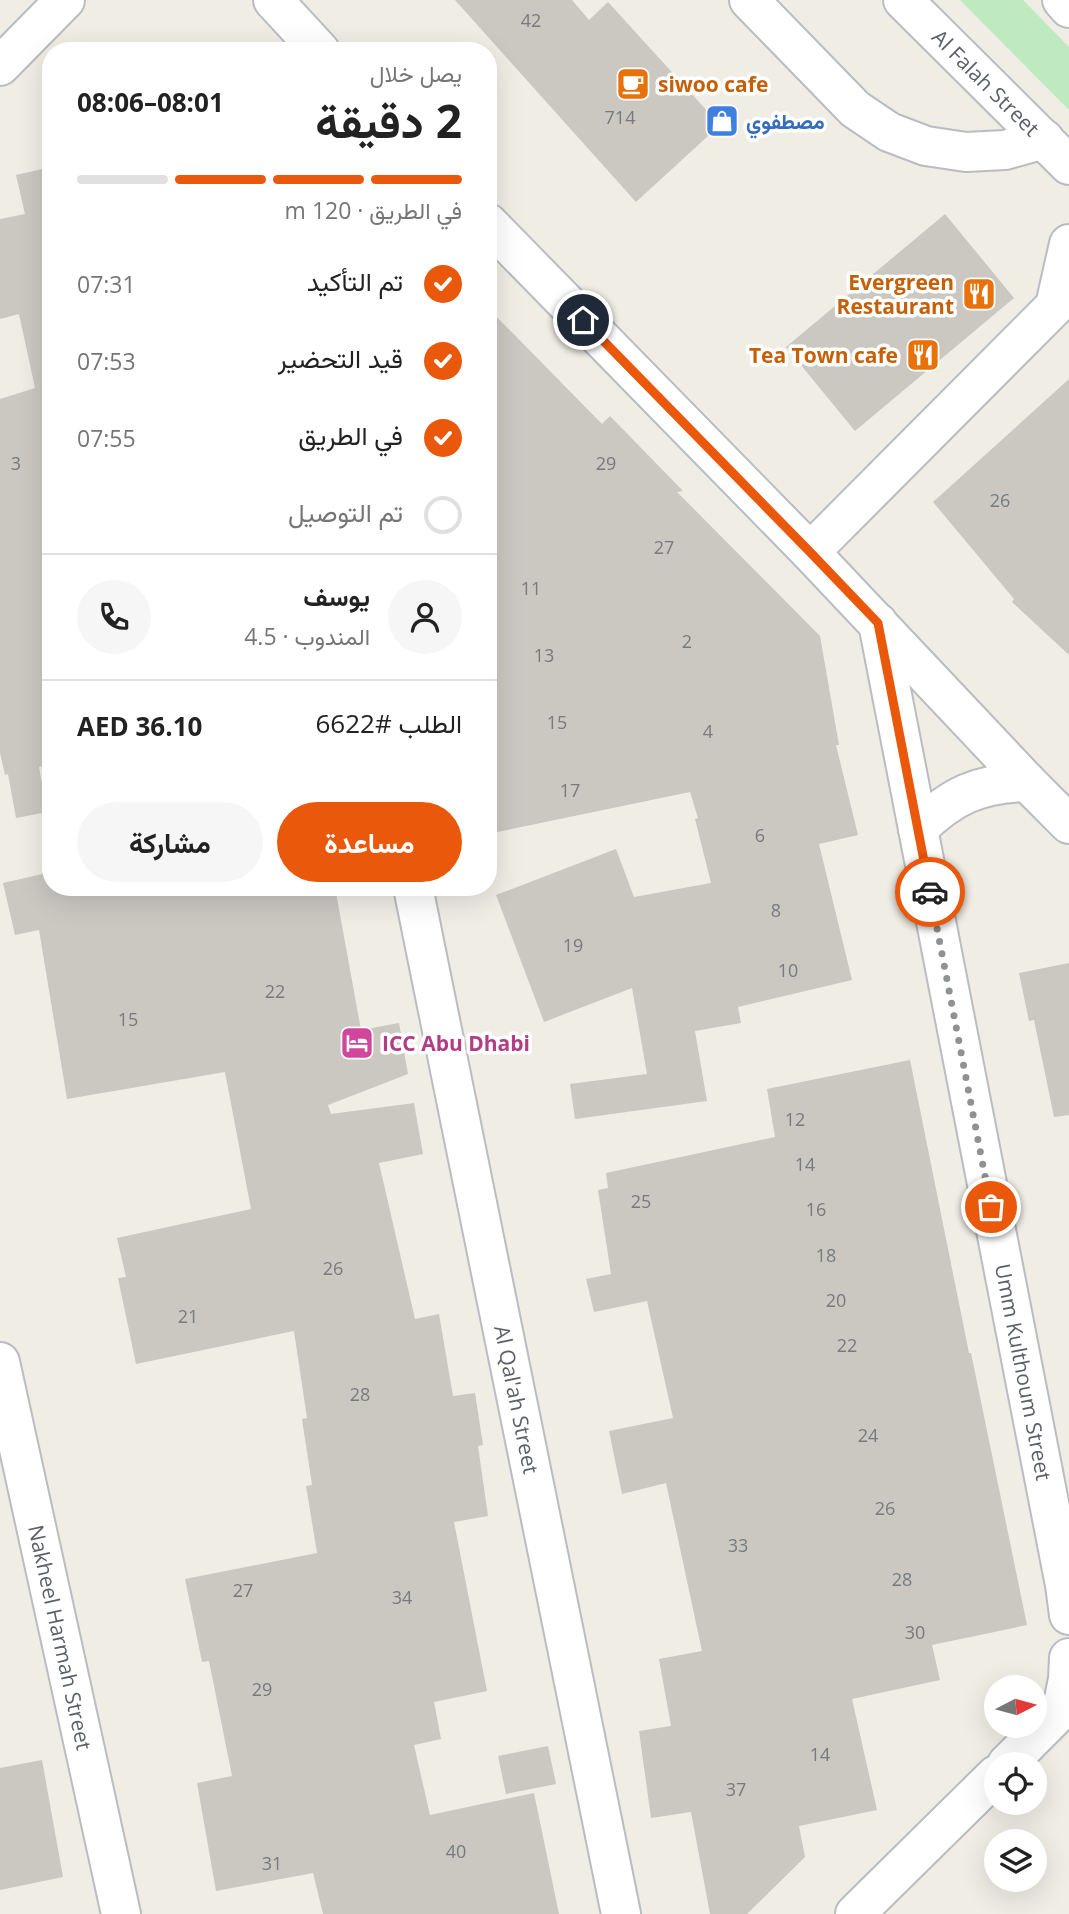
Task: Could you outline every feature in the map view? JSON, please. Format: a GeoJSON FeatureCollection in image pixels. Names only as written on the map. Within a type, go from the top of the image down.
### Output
{"type":"FeatureCollection","features":[{"type":"Feature","properties":{"kind":"street"},"geometry":{"type":"LineString","coordinates":[[0,66],[65,0]]}},
{"type":"Feature","properties":{"kind":"street"},"geometry":{"type":"LineString","coordinates":[[273,0],[312,42]]}},
{"type":"Feature","properties":{"kind":"street"},"geometry":{"type":"LineString","coordinates":[[749,0],[855,109],[889,132],[926,146],[966,152],[1005,149],[1056,152]]}},
{"type":"Feature","properties":{"kind":"street","name":"Al Falah Street"},"geometry":{"type":"LineString","coordinates":[[903,0],[1056,152]]}},
{"type":"Feature","properties":{"kind":"street"},"geometry":{"type":"LineString","coordinates":[[1062,0],[1069,8]]}},
{"type":"Feature","properties":{"kind":"street"},"geometry":{"type":"LineString","coordinates":[[497,232],[810,552],[1069,824]]}},
{"type":"Feature","properties":{"kind":"street"},"geometry":{"type":"LineString","coordinates":[[810,552],[1062,304],[1069,244]]}},
{"type":"Feature","properties":{"kind":"street","name":"Umm Kulthoum Street"},"geometry":{"type":"LineString","coordinates":[[878,623],[1068,1596]]}},
{"type":"Feature","properties":{"kind":"street"},"geometry":{"type":"LineString","coordinates":[[918,829],[935,811],[967,793],[1002,782],[1027,782]]}},
{"type":"Feature","properties":{"kind":"street","name":"Al Qal'ah Street"},"geometry":{"type":"LineString","coordinates":[[415,896],[621,1914]]}},
{"type":"Feature","properties":{"kind":"street","name":"Nakheel Harmah Street"},"geometry":{"type":"LineString","coordinates":[[0,1362],[121,1914]]}},
{"type":"Feature","properties":{"kind":"street"},"geometry":{"type":"LineString","coordinates":[[1019,1752],[1066,1706],[1069,1658]]}},
{"type":"Feature","properties":{"kind":"street"},"geometry":{"type":"LineString","coordinates":[[855,1914],[984,1787]]}},
{"type":"Feature","properties":{"kind":"green space"},"geometry":{"type":"Polygon","coordinates":[[[960,0],[1023,0],[1069,47],[1069,110],[960,0]]]}},
{"type":"Feature","properties":{"kind":"building"},"geometry":{"type":"Polygon","coordinates":[[[455,0],[572,0],[589,20],[608,2],[720,125],[636,202],[497,47],[497,42],[493,42],[455,0]]]}},
{"type":"Feature","properties":{"kind":"building"},"geometry":{"type":"Polygon","coordinates":[[[42,169],[42,766],[39,767],[42,813],[16,818],[8,774],[5,775],[0,753],[0,399],[35,388],[19,314],[0,319],[0,219],[25,214],[16,175],[42,169]]]}},
{"type":"Feature","properties":{"kind":"building"},"geometry":{"type":"Polygon","coordinates":[[[945,214],[1014,298],[855,431],[786,347],[945,214]]]}},
{"type":"Feature","properties":{"kind":"building"},"geometry":{"type":"Polygon","coordinates":[[[497,317],[602,424],[610,416],[683,491],[677,492],[820,636],[839,745],[836,745],[858,835],[819,844],[852,980],[738,1007],[741,1023],[695,1031],[707,1101],[575,1119],[570,1084],[647,1074],[632,988],[544,1022],[496,896],[616,849],[634,897],[711,883],[690,792],[497,832],[497,317]]]}},
{"type":"Feature","properties":{"kind":"building"},"geometry":{"type":"Polygon","coordinates":[[[1069,379],[1069,655],[1012,602],[1014,599],[933,502],[1069,379]]]}},
{"type":"Feature","properties":{"kind":"building"},"geometry":{"type":"Polygon","coordinates":[[[42,874],[42,896],[337,896],[361,1030],[399,1023],[408,1074],[328,1105],[331,1114],[414,1103],[423,1154],[379,1163],[415,1319],[439,1314],[453,1396],[475,1393],[483,1445],[478,1446],[488,1516],[454,1522],[487,1691],[434,1702],[441,1739],[414,1745],[430,1815],[534,1793],[559,1914],[323,1914],[313,1873],[216,1891],[197,1783],[232,1776],[209,1661],[202,1662],[185,1579],[317,1553],[306,1486],[312,1485],[302,1419],[307,1418],[294,1331],[136,1364],[118,1278],[126,1277],[117,1238],[251,1209],[225,1072],[67,1099],[39,930],[15,935],[3,883],[42,874]]]}},
{"type":"Feature","properties":{"kind":"building"},"geometry":{"type":"Polygon","coordinates":[[[1069,963],[1069,1115],[1054,1117],[1034,1020],[1029,1021],[1019,973],[1069,963]]]}},
{"type":"Feature","properties":{"kind":"building"},"geometry":{"type":"Polygon","coordinates":[[[910,1060],[1027,1625],[932,1645],[940,1680],[852,1699],[877,1810],[799,1826],[805,1857],[747,1914],[710,1914],[691,1812],[651,1818],[639,1731],[671,1726],[659,1659],[702,1651],[666,1483],[622,1494],[609,1431],[673,1418],[647,1301],[594,1312],[586,1279],[611,1274],[598,1190],[608,1188],[606,1173],[775,1137],[767,1089],[910,1060]]]}},
{"type":"Feature","properties":{"kind":"building"},"geometry":{"type":"Polygon","coordinates":[[[548,1746],[556,1784],[506,1794],[498,1756],[548,1746]]]}},
{"type":"Feature","properties":{"kind":"building"},"geometry":{"type":"Polygon","coordinates":[[[42,1760],[63,1877],[0,1890],[0,1768],[42,1760]]]}},
{"type":"Feature","properties":{"kind":"way so far"},"geometry":{"type":"LineString","coordinates":[[930,892],[991,1207]]}},
{"type":"Feature","properties":{"kind":"place","name":"siwoo cafe"},"geometry":{"type":"Point","coordinates":[633,84]}},
{"type":"Feature","properties":{"kind":"place","name":"مصطفوي"},"geometry":{"type":"Point","coordinates":[722,121]}},
{"type":"Feature","properties":{"kind":"place","name":"Evergreen Restaurant"},"geometry":{"type":"Point","coordinates":[979,294]}},
{"type":"Feature","properties":{"kind":"place","name":"Tea Town cafe"},"geometry":{"type":"Point","coordinates":[923,355]}},
{"type":"Feature","properties":{"kind":"place","name":"ICC Abu Dhabi"},"geometry":{"type":"Point","coordinates":[357,1043]}},
{"type":"Feature","properties":{"kind":"route"},"geometry":{"type":"LineString","coordinates":[[583,320],[878,623],[930,892]]}}]}
